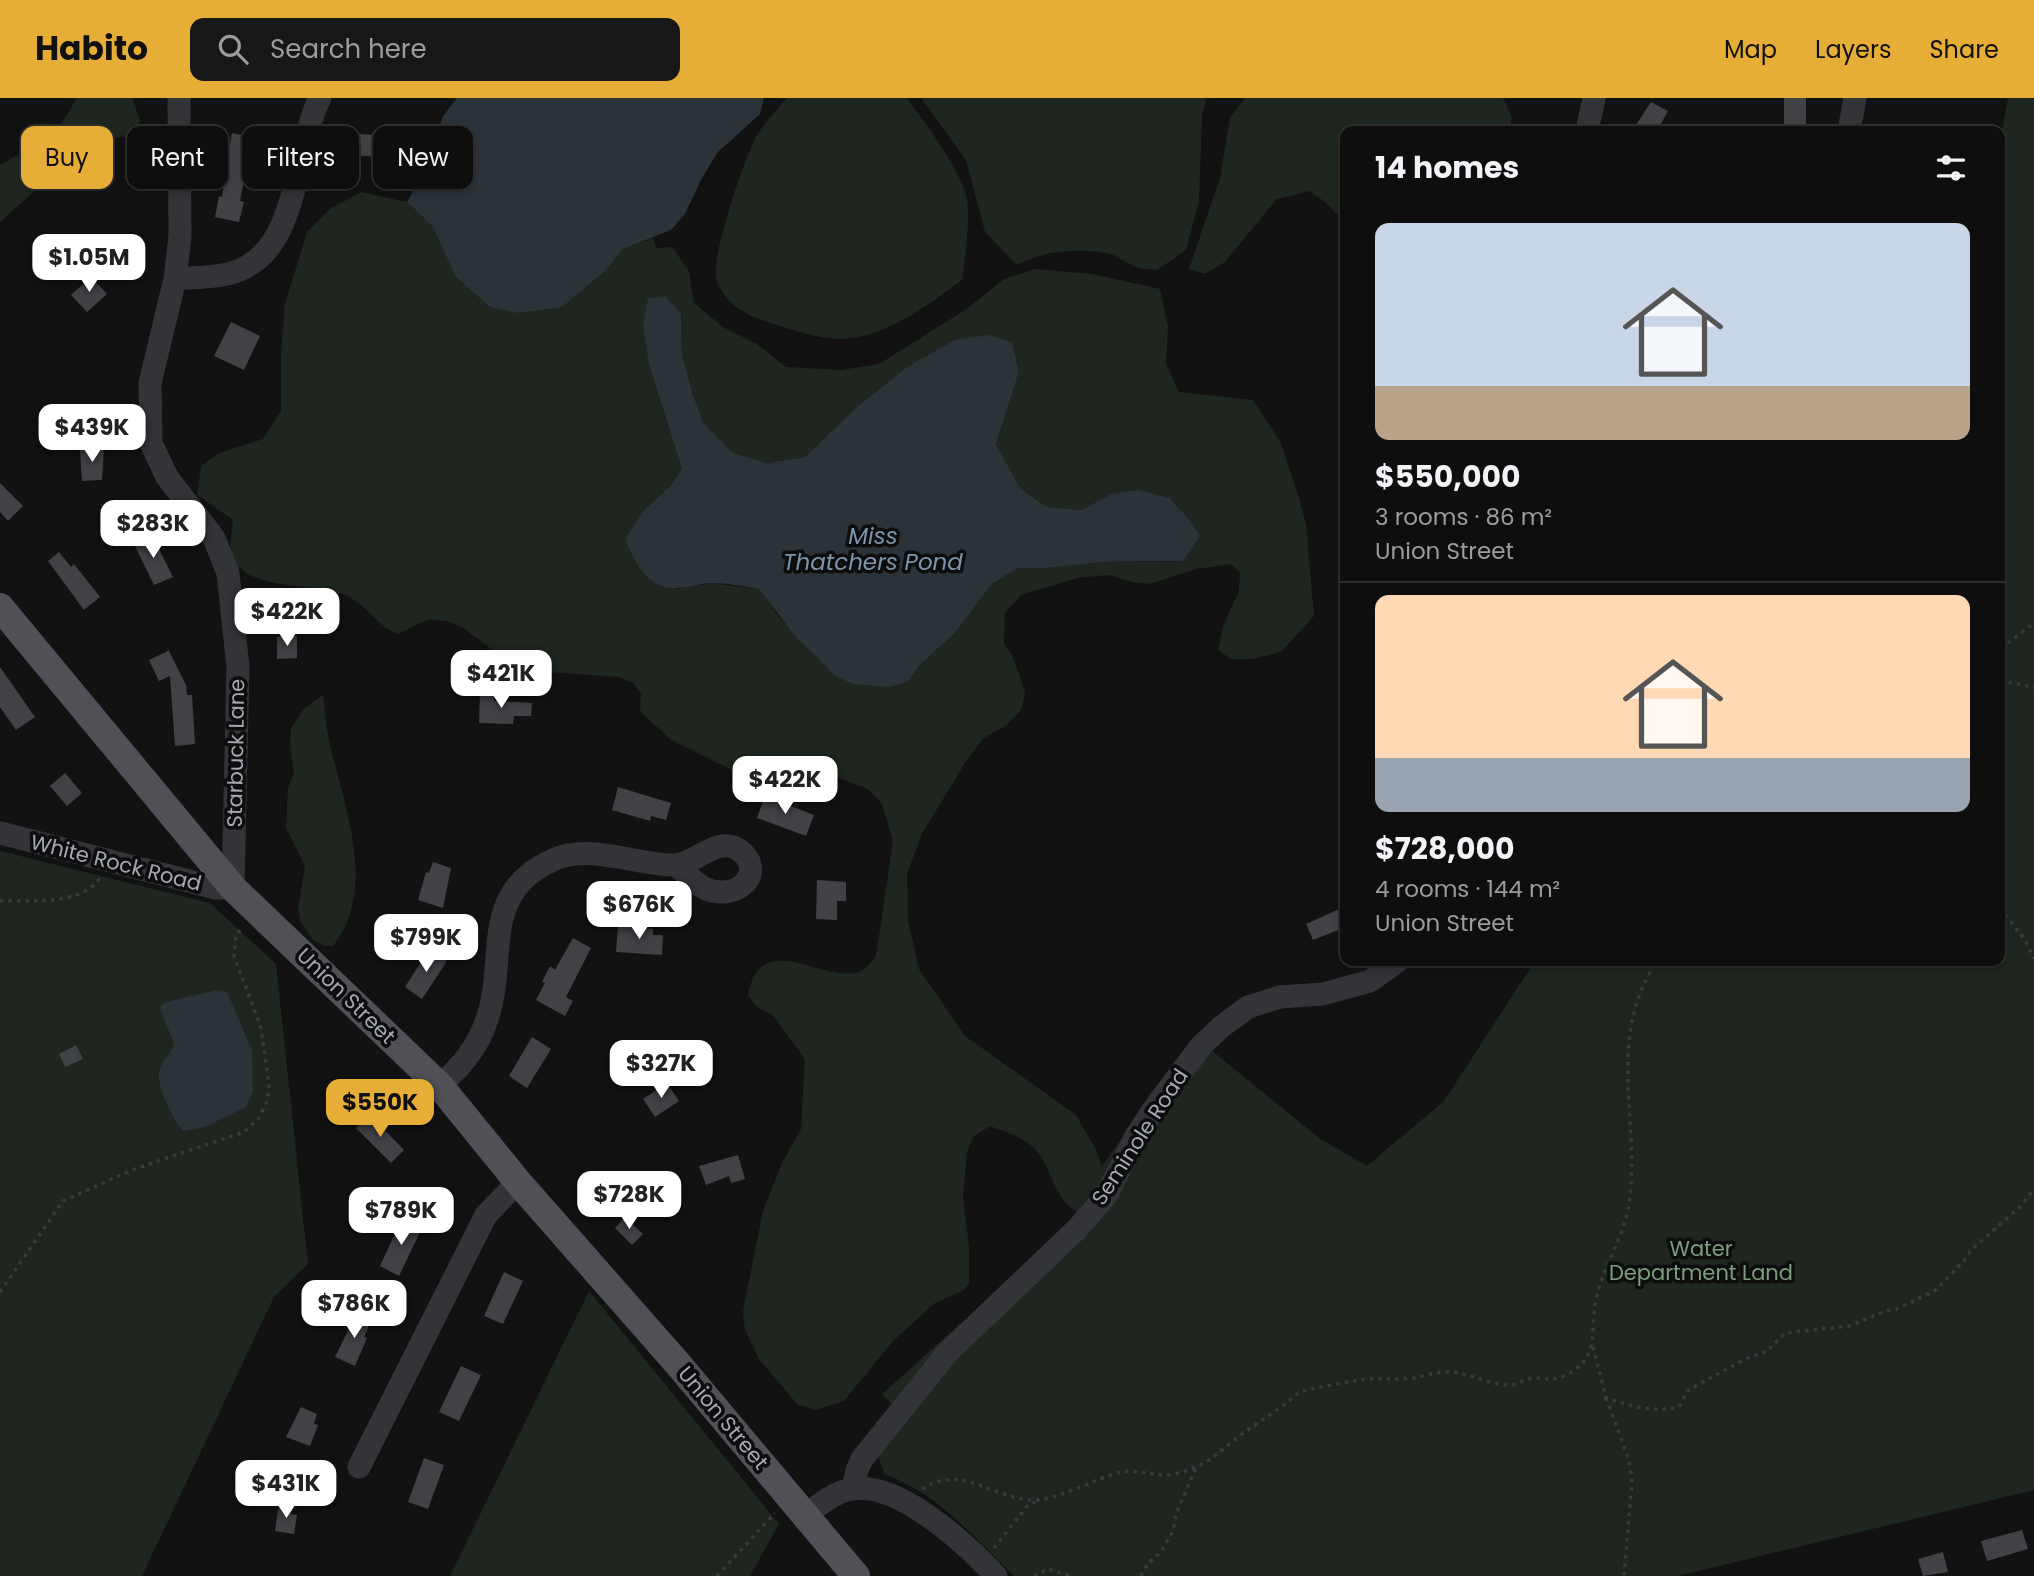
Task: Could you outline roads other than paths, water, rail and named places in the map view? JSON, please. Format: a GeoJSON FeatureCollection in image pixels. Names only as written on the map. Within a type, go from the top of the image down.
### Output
{"type":"FeatureCollection","features":[{"type":"Feature","properties":{"kind":"main road","name":"Union Street"},"geometry":{"type":"LineString","coordinates":[[0,607],[233,888],[440,1086],[518,1182],[856,1576]]}},
{"type":"Feature","properties":{"kind":"street","name":"Starbuck Lane"},"geometry":{"type":"LineString","coordinates":[[179,98],[180,236],[175,279],[150,383],[152,443],[167,477],[214,538],[228,573],[238,667],[233,888]]}},
{"type":"Feature","properties":{"kind":"street"},"geometry":{"type":"LineString","coordinates":[[175,279],[237,271],[253,264],[265,251],[288,210],[307,131],[320,98]]}},
{"type":"Feature","properties":{"kind":"street"},"geometry":{"type":"LineString","coordinates":[[1588,126],[1594,98]]}},
{"type":"Feature","properties":{"kind":"street"},"geometry":{"type":"LineString","coordinates":[[1850,126],[1856,98]]}},
{"type":"Feature","properties":{"kind":"street","name":"White Rock Road"},"geometry":{"type":"LineString","coordinates":[[0,833],[216,888],[233,888]]}},
{"type":"Feature","properties":{"kind":"street"},"geometry":{"type":"LineString","coordinates":[[440,1086],[466,1062],[486,1023],[492,1003],[502,913],[520,882],[554,859],[573,854],[677,866]]}},
{"type":"Feature","properties":{"kind":"street","name":"Seminole Road"},"geometry":{"type":"LineString","coordinates":[[853,1489],[862,1459],[924,1378],[1077,1228],[1106,1196],[1142,1127],[1201,1046],[1248,1007],[1280,997],[1322,994],[1370,981],[1393,966]]}},
{"type":"Feature","properties":{"kind":"street"},"geometry":{"type":"LineString","coordinates":[[359,1466],[485,1215],[518,1182]]}},
{"type":"Feature","properties":{"kind":"street"},"geometry":{"type":"LineString","coordinates":[[799,1508],[853,1489],[870,1489],[903,1502],[943,1526],[996,1576]]}},
{"type":"Feature","properties":{"kind":"water"},"geometry":{"type":"Polygon","coordinates":[[[457,98],[764,98],[760,114],[717,153],[685,214],[671,230],[623,249],[606,270],[562,307],[519,313],[490,307],[455,276],[433,227],[407,202],[414,189],[473,189],[473,126],[440,126],[443,116],[457,98]]]}},
{"type":"Feature","properties":{"kind":"water","name":"Miss Thatchers Pond"},"geometry":{"type":"Polygon","coordinates":[[[666,297],[681,314],[682,354],[704,424],[733,453],[767,463],[805,457],[857,407],[907,367],[955,340],[988,335],[1012,342],[1019,371],[996,445],[1021,489],[1047,507],[1081,510],[1111,494],[1138,490],[1169,498],[1200,536],[1183,561],[1101,562],[1048,568],[1018,568],[992,584],[955,633],[921,664],[908,681],[890,687],[853,684],[837,677],[795,636],[759,589],[710,583],[681,588],[667,587],[658,584],[644,573],[629,548],[625,539],[645,509],[670,486],[682,469],[649,365],[643,326],[648,298],[666,297]]]}},
{"type":"Feature","properties":{"kind":"water"},"geometry":{"type":"Polygon","coordinates":[[[218,990],[227,992],[252,1050],[253,1092],[246,1107],[205,1127],[183,1131],[170,1110],[160,1082],[160,1068],[174,1044],[160,1008],[165,1002],[218,990]]]}},
{"type":"Feature","properties":{"kind":"park label","name":"Water Department Land"},"geometry":{"type":"Point","coordinates":[1701,1261]}}]}
